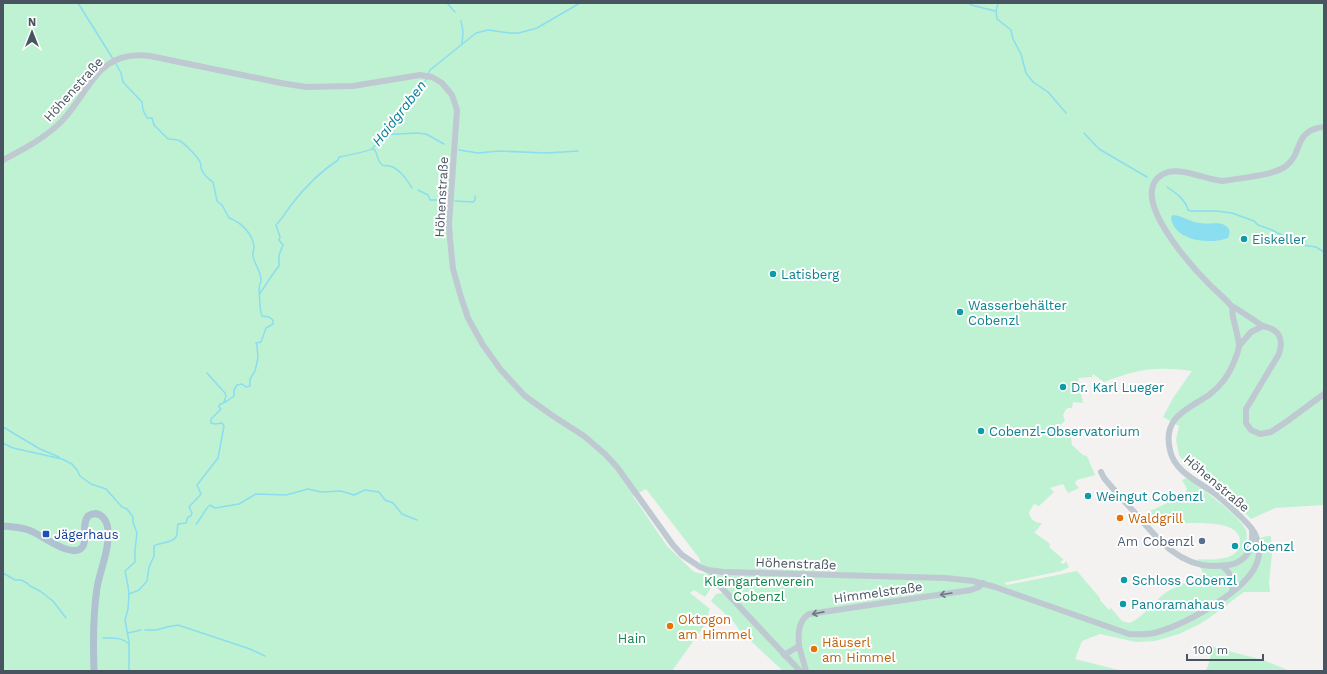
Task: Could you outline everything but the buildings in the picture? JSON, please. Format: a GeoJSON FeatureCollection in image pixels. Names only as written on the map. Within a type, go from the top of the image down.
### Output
{"type":"FeatureCollection","features":[{"type":"Feature","properties":{"kind":"main road"},"geometry":{"type":"LineString","coordinates":[[3,526],[31,531],[66,550],[74,551],[83,546],[85,521],[88,516],[96,513],[104,518],[107,525],[108,541],[94,610],[94,671]]}},
{"type":"Feature","properties":{"kind":"street","name":"Höhenstraße"},"geometry":{"type":"LineString","coordinates":[[3,160],[33,144],[55,127],[66,116],[103,68],[113,61],[126,56],[150,56],[306,87],[335,88],[414,75],[429,76],[439,80],[450,92],[455,101],[457,110],[450,210],[450,239],[453,269],[464,306],[478,336],[501,370],[522,392],[545,411],[589,440],[605,454],[617,467],[682,555],[694,564],[712,570],[762,573],[953,578],[983,583],[1129,634],[1155,632],[1185,621],[1203,611],[1232,592],[1249,576],[1258,560],[1258,543],[1252,528],[1220,498],[1178,467],[1171,454],[1169,444],[1170,429],[1176,418],[1182,411],[1216,389],[1227,377],[1233,366],[1239,346],[1232,306]]}},
{"type":"Feature","properties":{"kind":"street"},"geometry":{"type":"LineString","coordinates":[[1324,127],[1312,129],[1304,136],[1288,165],[1275,172],[1215,181],[1174,171],[1159,177],[1155,182],[1151,195],[1161,221],[1174,243],[1192,266],[1232,306],[1263,326],[1276,332],[1281,340],[1281,346],[1277,357],[1246,409],[1245,419],[1248,427],[1260,434],[1271,432],[1324,394]]}},
{"type":"Feature","properties":{"kind":"street"},"geometry":{"type":"LineString","coordinates":[[1239,346],[1251,332],[1263,326]]}},
{"type":"Feature","properties":{"kind":"street"},"geometry":{"type":"LineString","coordinates":[[1101,472],[1104,478],[1166,548],[1188,561],[1209,566],[1234,564],[1246,556],[1251,546],[1252,528]]}},
{"type":"Feature","properties":{"kind":"street"},"geometry":{"type":"LineString","coordinates":[[1222,566],[1228,571],[1232,578],[1232,592]]}},
{"type":"Feature","properties":{"kind":"street"},"geometry":{"type":"LineString","coordinates":[[712,570],[713,578],[800,671]]}},
{"type":"Feature","properties":{"kind":"street","name":"Himmelstraße"},"geometry":{"type":"LineString","coordinates":[[806,671],[799,646],[799,634],[801,623],[809,614],[971,590],[979,587],[983,583]]}},
{"type":"Feature","properties":{"kind":"street"},"geometry":{"type":"LineString","coordinates":[[784,655],[799,646]]}},
{"type":"Feature","properties":{"kind":"green space"},"geometry":{"type":"Polygon","coordinates":[[[3,3],[1324,3],[1324,505],[1275,508],[1251,519],[1229,497],[1207,479],[1188,467],[1179,455],[1176,440],[1179,426],[1163,417],[1173,398],[1192,371],[1157,369],[1137,371],[1104,382],[1093,374],[1092,377],[1078,378],[1083,403],[1073,402],[1072,408],[1066,409],[1063,415],[1065,421],[1059,426],[1061,435],[1071,437],[1072,445],[1083,455],[1087,456],[1095,475],[1077,480],[1075,483],[1079,488],[1068,493],[1063,484],[1050,488],[1054,492],[1039,506],[1034,504],[1029,512],[1033,520],[1037,523],[1042,523],[1034,532],[1049,543],[1049,547],[1064,560],[1061,561],[1061,563],[1064,564],[1066,561],[1069,567],[1061,571],[1004,583],[1007,585],[1077,571],[1109,610],[1111,608],[1122,621],[1129,623],[1138,618],[1161,596],[1170,590],[1184,583],[1189,587],[1195,586],[1198,581],[1198,577],[1203,574],[1198,559],[1218,559],[1231,556],[1239,547],[1240,540],[1237,532],[1220,525],[1177,523],[1169,522],[1161,518],[1154,520],[1146,513],[1184,495],[1187,489],[1182,480],[1186,478],[1228,510],[1243,524],[1246,530],[1247,543],[1263,537],[1271,536],[1272,554],[1269,582],[1270,592],[1244,592],[1200,624],[1179,634],[1155,641],[1136,642],[1100,634],[1082,641],[1075,659],[1123,671],[783,671],[740,631],[733,621],[711,601],[716,594],[723,593],[704,572],[699,558],[646,489],[633,496],[667,546],[694,572],[704,574],[713,585],[705,597],[694,590],[690,593],[710,609],[704,626],[672,671],[3,671],[3,3]]]}},
{"type":"Feature","properties":{"kind":"green space"},"geometry":{"type":"Polygon","coordinates":[[[1213,647],[1263,660],[1290,671],[1205,671],[1208,666],[1213,647]]]}},
{"type":"Feature","properties":{"kind":"water"},"geometry":{"type":"Polygon","coordinates":[[[1173,215],[1196,222],[1217,223],[1228,227],[1230,233],[1228,238],[1220,240],[1203,241],[1194,239],[1185,236],[1178,231],[1173,225],[1171,217],[1173,215]]]}},
{"type":"Feature","properties":{"kind":"waterway"},"geometry":{"type":"LineString","coordinates":[[78,3],[113,59]]}},
{"type":"Feature","properties":{"kind":"waterway"},"geometry":{"type":"LineString","coordinates":[[447,3],[455,12]]}},
{"type":"Feature","properties":{"kind":"waterway","name":"Haidgraben"},"geometry":{"type":"LineString","coordinates":[[428,75],[430,70],[476,33],[488,30],[519,33],[537,28],[580,3]]}},
{"type":"Feature","properties":{"kind":"waterway"},"geometry":{"type":"LineString","coordinates":[[969,3],[971,5],[995,11]]}},
{"type":"Feature","properties":{"kind":"waterway"},"geometry":{"type":"LineString","coordinates":[[998,3],[996,11],[997,19],[1011,30],[1013,39],[1021,54],[1026,73],[1033,82],[1048,92],[1066,113]]}},
{"type":"Feature","properties":{"kind":"waterway"},"geometry":{"type":"LineString","coordinates":[[461,21],[463,32],[462,44]]}},
{"type":"Feature","properties":{"kind":"waterway"},"geometry":{"type":"LineString","coordinates":[[115,62],[121,73],[123,82],[142,102],[143,110],[147,118],[152,118],[154,125],[168,139],[180,141],[194,154],[201,163],[203,172],[213,182],[217,201],[222,205],[229,218],[238,222],[249,233],[254,247],[254,259],[261,277],[259,286],[261,313],[262,316],[269,317],[273,320],[273,324],[266,328],[261,342],[256,343],[258,358],[255,371],[250,379],[250,386],[246,387],[242,384],[237,385],[234,390],[234,396],[219,405],[221,409],[211,419],[211,423],[222,423],[224,426],[218,458],[197,485],[201,494],[189,507],[192,513],[191,516],[188,517],[186,523],[178,524],[177,535],[174,539],[154,546],[154,556],[149,567],[147,581],[139,590],[129,594]]}},
{"type":"Feature","properties":{"kind":"waterway","name":"Haidgraben"},"geometry":{"type":"LineString","coordinates":[[260,293],[279,266],[279,255],[283,245],[279,240],[280,237],[276,225],[301,192],[324,170],[338,160],[339,157],[372,149],[381,133],[397,113],[422,87],[427,78]]}},
{"type":"Feature","properties":{"kind":"waterway"},"geometry":{"type":"LineString","coordinates":[[1084,133],[1099,149],[1147,177]]}},
{"type":"Feature","properties":{"kind":"waterway"},"geometry":{"type":"LineString","coordinates":[[380,135],[426,134],[444,144]]}},
{"type":"Feature","properties":{"kind":"waterway"},"geometry":{"type":"LineString","coordinates":[[372,149],[375,150],[381,164],[394,167],[403,175],[412,188]]}},
{"type":"Feature","properties":{"kind":"waterway"},"geometry":{"type":"LineString","coordinates":[[459,150],[478,153],[499,151],[547,153],[578,151]]}},
{"type":"Feature","properties":{"kind":"waterway"},"geometry":{"type":"LineString","coordinates":[[1167,187],[1182,199],[1188,210],[1232,213],[1254,221],[1258,225],[1272,230],[1302,245],[1316,247],[1324,252]]}},
{"type":"Feature","properties":{"kind":"waterway"},"geometry":{"type":"LineString","coordinates":[[418,190],[428,195],[430,200],[446,200]]}},
{"type":"Feature","properties":{"kind":"waterway"},"geometry":{"type":"LineString","coordinates":[[455,201],[473,202],[475,200],[475,196]]}},
{"type":"Feature","properties":{"kind":"waterway"},"geometry":{"type":"LineString","coordinates":[[207,373],[225,393],[226,396],[224,402]]}},
{"type":"Feature","properties":{"kind":"waterway"},"geometry":{"type":"LineString","coordinates":[[3,427],[40,449],[59,457]]}},
{"type":"Feature","properties":{"kind":"waterway"},"geometry":{"type":"LineString","coordinates":[[3,443],[13,448],[62,459],[72,464],[80,476],[91,484],[106,489],[122,507],[127,509],[133,517],[133,522],[137,533],[135,562],[125,571],[129,594],[128,609],[125,620],[129,642],[129,671]]}},
{"type":"Feature","properties":{"kind":"waterway"},"geometry":{"type":"LineString","coordinates":[[196,524],[210,505],[215,508],[239,504],[256,494],[286,495],[308,489],[321,492],[341,491],[354,495],[365,490],[379,492],[385,500],[393,503],[402,514],[417,520]]}},
{"type":"Feature","properties":{"kind":"waterway"},"geometry":{"type":"LineString","coordinates":[[3,573],[15,580],[21,580],[40,591],[53,601],[66,618]]}},
{"type":"Feature","properties":{"kind":"waterway"},"geometry":{"type":"LineString","coordinates":[[145,630],[156,630],[178,625],[250,649],[265,656]]}},
{"type":"Feature","properties":{"kind":"waterway"},"geometry":{"type":"LineString","coordinates":[[128,633],[141,630]]}},
{"type":"Feature","properties":{"kind":"waterway"},"geometry":{"type":"LineString","coordinates":[[103,638],[120,639],[129,644]]}},
{"type":"Feature","properties":{"kind":"place","name":"Eiskeller"},"geometry":{"type":"Point","coordinates":[1244,239]}},
{"type":"Feature","properties":{"kind":"place","name":"Latisberg"},"geometry":{"type":"Point","coordinates":[773,274]}},
{"type":"Feature","properties":{"kind":"place","name":"Wasserbehälter Cobenzl"},"geometry":{"type":"Point","coordinates":[960,312]}},
{"type":"Feature","properties":{"kind":"place","name":"Dr. Karl Lueger"},"geometry":{"type":"Point","coordinates":[1063,387]}},
{"type":"Feature","properties":{"kind":"place","name":"Cobenzl-Observatorium"},"geometry":{"type":"Point","coordinates":[981,431]}},
{"type":"Feature","properties":{"kind":"place","name":"Weingut Cobenzl"},"geometry":{"type":"Point","coordinates":[1088,496]}},
{"type":"Feature","properties":{"kind":"place","name":"Waldgrill"},"geometry":{"type":"Point","coordinates":[1120,518]}},
{"type":"Feature","properties":{"kind":"place","name":"Jägerhaus"},"geometry":{"type":"Point","coordinates":[46,534]}},
{"type":"Feature","properties":{"kind":"place","name":"Am Cobenzl"},"geometry":{"type":"Point","coordinates":[1202,541]}},
{"type":"Feature","properties":{"kind":"place","name":"Cobenzl"},"geometry":{"type":"Point","coordinates":[1235,546]}},
{"type":"Feature","properties":{"kind":"place","name":"Schloss Cobenzl"},"geometry":{"type":"Point","coordinates":[1124,580]}},
{"type":"Feature","properties":{"kind":"place","name":"Panoramahaus"},"geometry":{"type":"Point","coordinates":[1123,604]}},
{"type":"Feature","properties":{"kind":"place","name":"Oktogon am Himmel"},"geometry":{"type":"Point","coordinates":[670,626]}},
{"type":"Feature","properties":{"kind":"place","name":"Häuserl am Himmel"},"geometry":{"type":"Point","coordinates":[814,649]}},
{"type":"Feature","properties":{"kind":"park label","name":"Kleingartenverein Cobenzl"},"geometry":{"type":"Point","coordinates":[759,588]}},
{"type":"Feature","properties":{"kind":"park label","name":"Hain"},"geometry":{"type":"Point","coordinates":[632,638]}}]}
